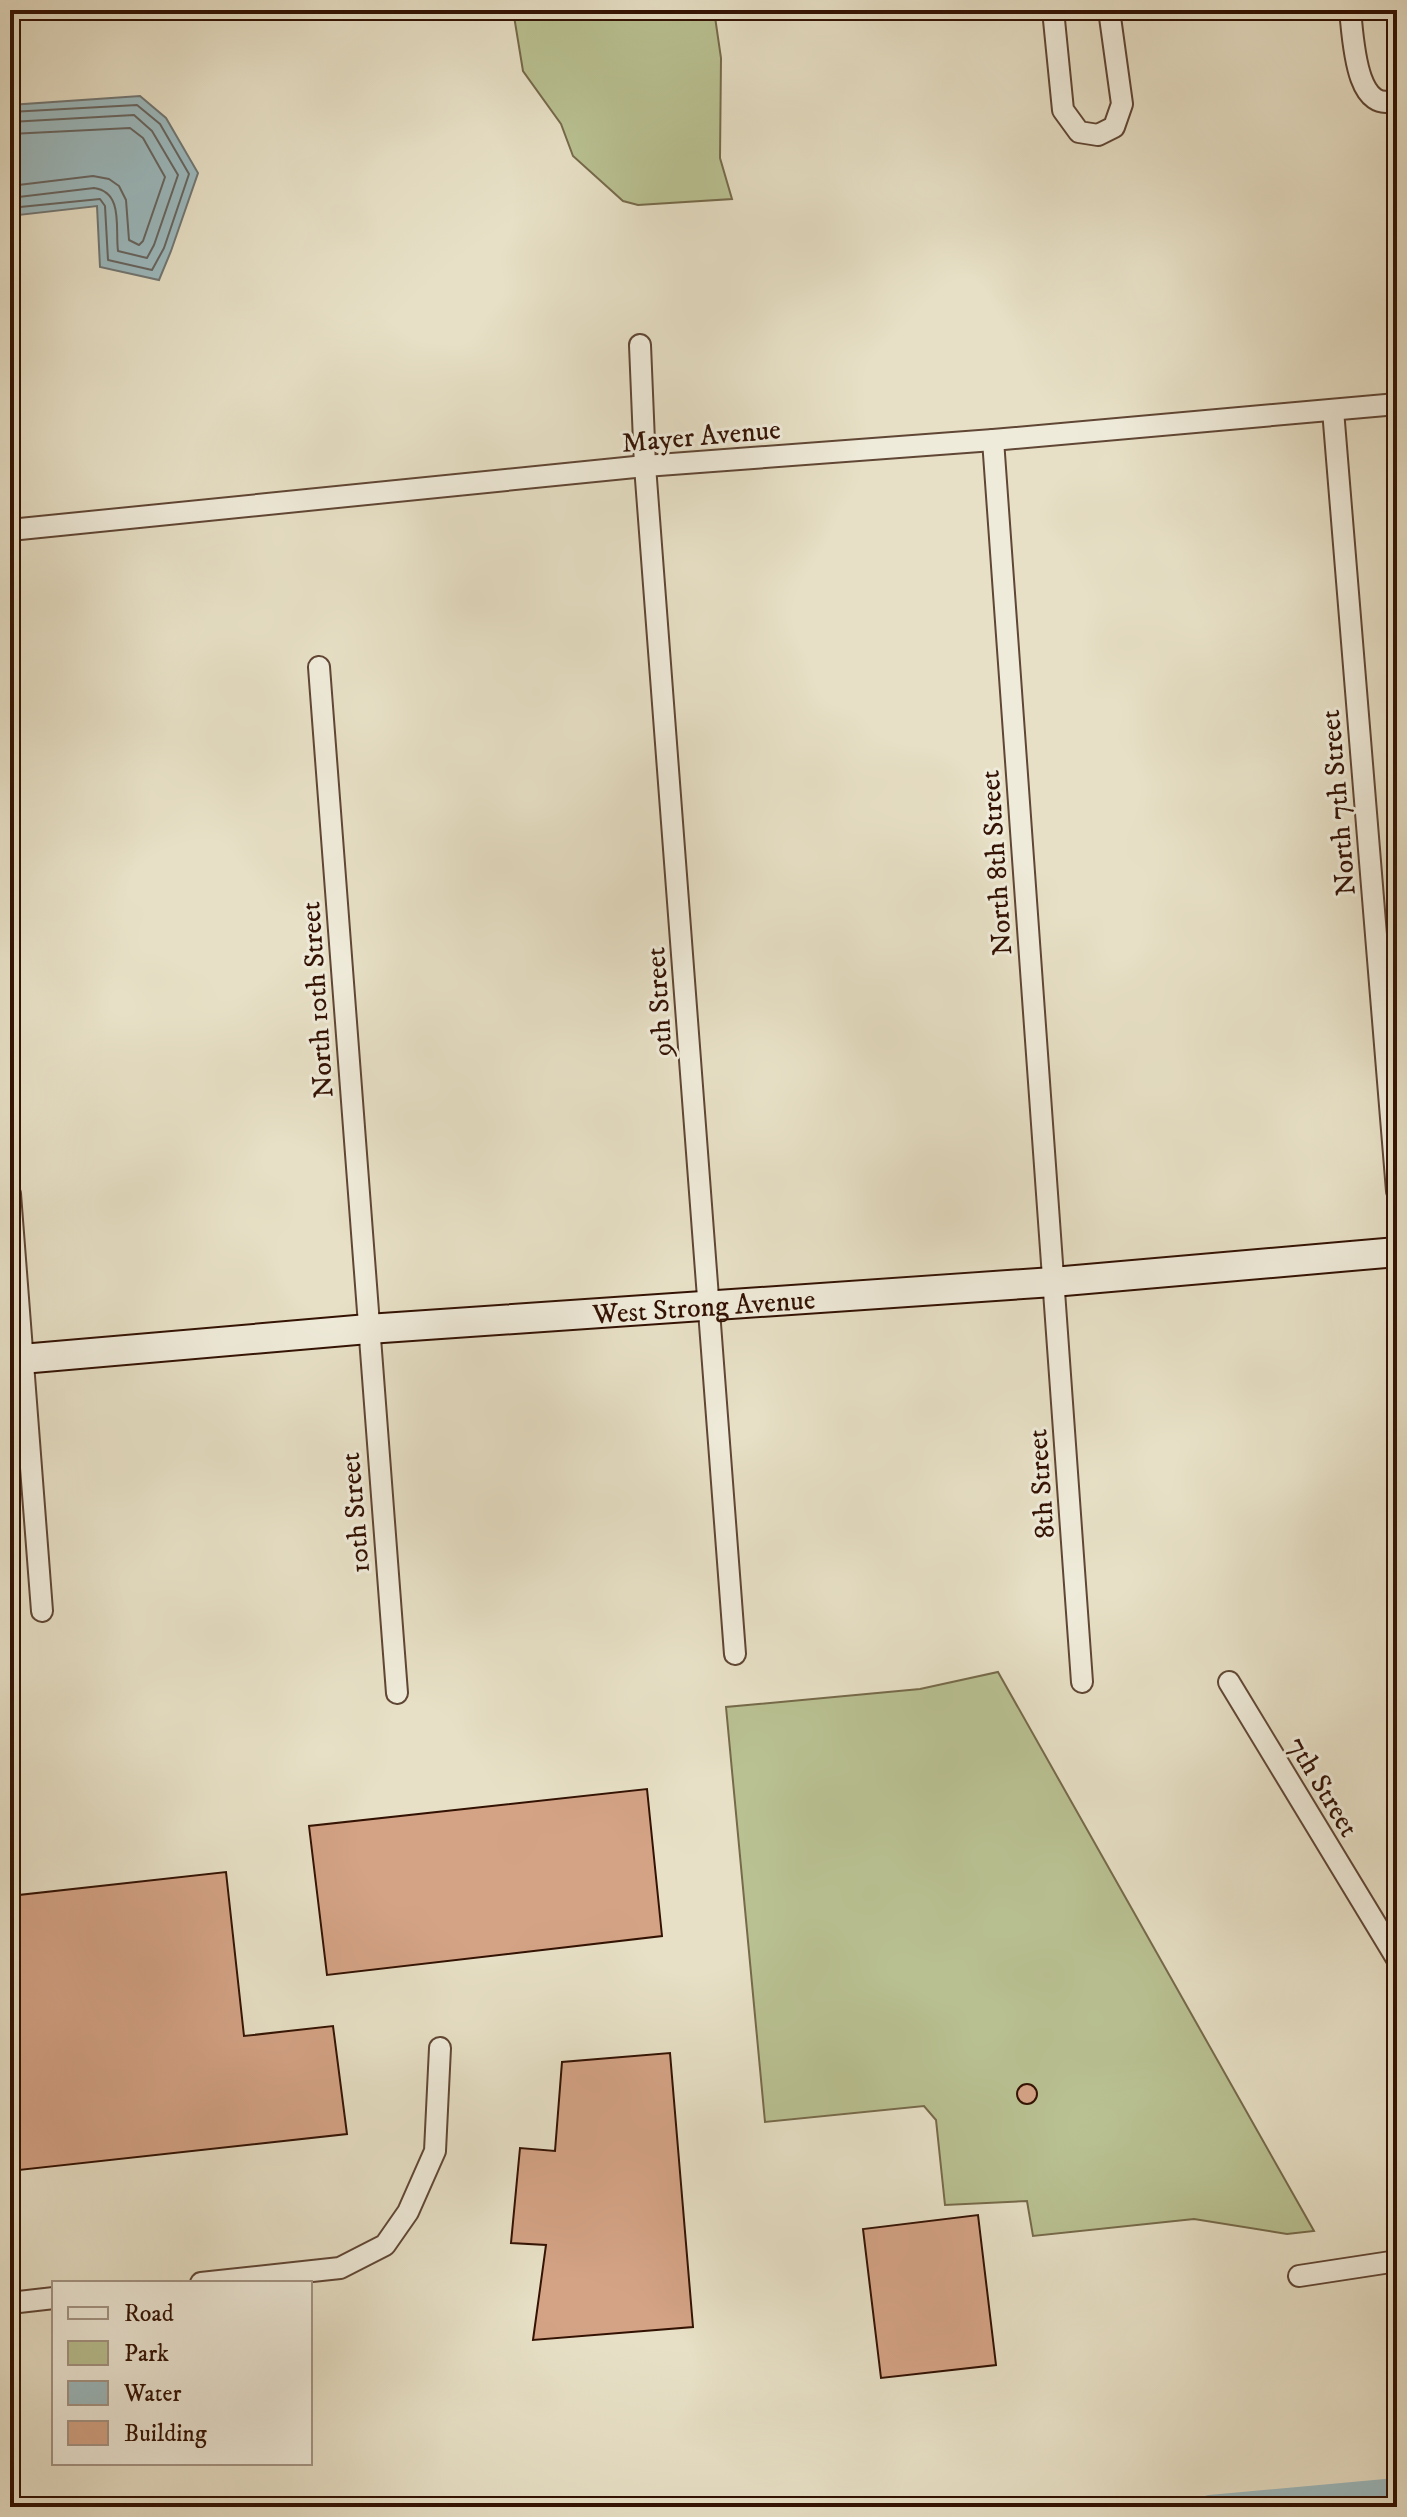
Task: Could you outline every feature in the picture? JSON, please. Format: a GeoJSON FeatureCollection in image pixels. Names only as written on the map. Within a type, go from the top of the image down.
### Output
{"type":"FeatureCollection","features":[{"type":"Feature","properties":{"kind":"street"},"geometry":{"type":"LineString","coordinates":[[1054,10],[1063,110],[1079,132],[1098,135],[1114,127],[1122,104],[1109,10]]}},
{"type":"Feature","properties":{"kind":"street"},"geometry":{"type":"LineString","coordinates":[[1350,10],[1362,82],[1371,97],[1380,102],[1397,99]]}},
{"type":"Feature","properties":{"kind":"street","name":"9th Street"},"geometry":{"type":"LineString","coordinates":[[640,345],[645,466],[735,1654]]}},
{"type":"Feature","properties":{"kind":"street","name":"Mayer Avenue"},"geometry":{"type":"LineString","coordinates":[[10,530],[645,466],[993,440],[1397,404]]}},
{"type":"Feature","properties":{"kind":"street","name":"North 7th Street"},"geometry":{"type":"LineString","coordinates":[[1333,410],[1397,1191]]}},
{"type":"Feature","properties":{"kind":"street","name":"North 8th Street"},"geometry":{"type":"LineString","coordinates":[[993,440],[1053,1282]]}},
{"type":"Feature","properties":{"kind":"street","name":"North 10th Street"},"geometry":{"type":"LineString","coordinates":[[319,667],[368,1329]]}},
{"type":"Feature","properties":{"kind":"street"},"geometry":{"type":"LineString","coordinates":[[10,1194],[16,1359],[42,1611]]}},
{"type":"Feature","properties":{"kind":"street","name":"West Strong Avenue"},"geometry":{"type":"LineString","coordinates":[[16,1359],[368,1329],[1053,1282],[1397,1252]]}},
{"type":"Feature","properties":{"kind":"street","name":"8th Street"},"geometry":{"type":"LineString","coordinates":[[1053,1282],[1082,1682]]}},
{"type":"Feature","properties":{"kind":"street","name":"10th Street"},"geometry":{"type":"LineString","coordinates":[[368,1329],[397,1693]]}},
{"type":"Feature","properties":{"kind":"street","name":"7th Street"},"geometry":{"type":"LineString","coordinates":[[1229,1682],[1397,1959]]}},
{"type":"Feature","properties":{"kind":"street"},"geometry":{"type":"LineString","coordinates":[[220,2281],[340,2268],[385,2245],[408,2212],[435,2151],[440,2048]]}},
{"type":"Feature","properties":{"kind":"street"},"geometry":{"type":"LineString","coordinates":[[1299,2276],[1397,2261]]}},
{"type":"Feature","properties":{"kind":"street"},"geometry":{"type":"LineString","coordinates":[[10,2303],[52,2298]]}},
{"type":"Feature","properties":{"kind":"green space"},"geometry":{"type":"Polygon","coordinates":[[[513,10],[714,10],[721,58],[720,158],[732,199],[638,205],[623,201],[573,156],[561,124],[523,71],[513,10]]]}},
{"type":"Feature","properties":{"kind":"green space"},"geometry":{"type":"Polygon","coordinates":[[[998,1672],[1314,2231],[1287,2234],[1194,2219],[1033,2236],[1027,2201],[945,2205],[936,2120],[924,2106],[765,2122],[726,1707],[920,1689],[998,1672]]]}},
{"type":"Feature","properties":{"kind":"water"},"geometry":{"type":"Polygon","coordinates":[[[140,96],[166,118],[198,173],[159,280],[100,267],[97,206],[10,216],[10,105],[140,96]]]}},
{"type":"Feature","properties":{"kind":"building"},"geometry":{"type":"Polygon","coordinates":[[[647,1789],[662,1936],[327,1975],[309,1826],[647,1789]]]}},
{"type":"Feature","properties":{"kind":"building"},"geometry":{"type":"Polygon","coordinates":[[[226,1872],[244,2036],[333,2026],[347,2134],[10,2171],[10,1896],[226,1872]]]}},
{"type":"Feature","properties":{"kind":"building"},"geometry":{"type":"Polygon","coordinates":[[[670,2053],[693,2327],[533,2340],[546,2245],[511,2243],[520,2148],[555,2151],[562,2062],[670,2053]]]}},
{"type":"Feature","properties":{"kind":"building"},"geometry":{"type":"Polygon","coordinates":[[[1023,2084],[1031,2084],[1037,2094],[1031,2104],[1023,2104],[1017,2098],[1017,2090],[1023,2084]]]}},
{"type":"Feature","properties":{"kind":"building"},"geometry":{"type":"Polygon","coordinates":[[[978,2215],[996,2365],[881,2378],[863,2229],[978,2215]]]}},
{"type":"Feature","properties":{"kind":"waterway"},"geometry":{"type":"LineString","coordinates":[[1210,2507],[1397,2490]]}}]}
